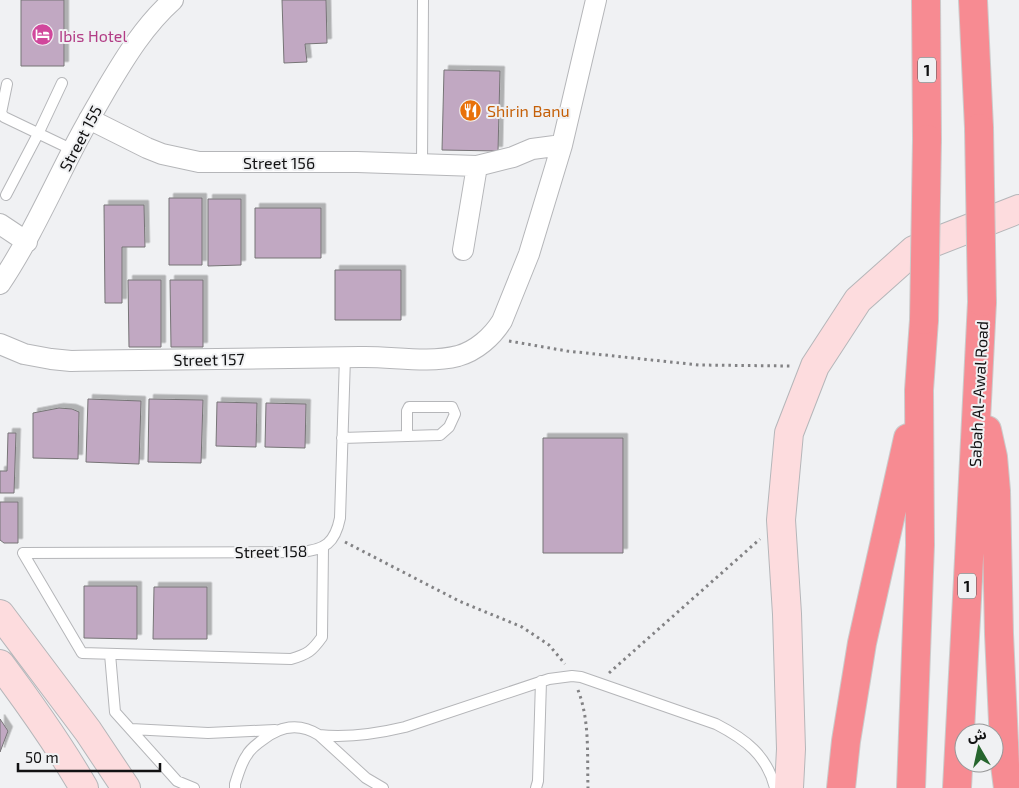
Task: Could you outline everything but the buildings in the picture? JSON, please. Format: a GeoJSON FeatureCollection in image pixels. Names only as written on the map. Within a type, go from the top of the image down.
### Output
{"type":"FeatureCollection","features":[{"type":"Feature","properties":{"kind":"highway","name":"1"},"geometry":{"type":"LineString","coordinates":[[911,788],[920,545],[919,390],[924,320],[927,140],[926,0]]}},
{"type":"Feature","properties":{"kind":"highway","name":"Sabah Al-Awal Road"},"geometry":{"type":"LineString","coordinates":[[957,788],[982,302],[979,128],[974,0]]}},
{"type":"Feature","properties":{"kind":"highway"},"geometry":{"type":"LineString","coordinates":[[978,384],[993,457],[996,491],[999,634],[1005,765],[1008,788]]}},
{"type":"Feature","properties":{"kind":"highway"},"geometry":{"type":"LineString","coordinates":[[841,788],[846,741],[862,643],[919,390]]}},
{"type":"Feature","properties":{"kind":"main road"},"geometry":{"type":"LineString","coordinates":[[789,788],[791,749],[787,614],[781,520],[789,433],[814,366],[858,300],[914,250],[1019,209]]}},
{"type":"Feature","properties":{"kind":"main road"},"geometry":{"type":"LineString","coordinates":[[0,614],[88,730],[126,788]]}},
{"type":"Feature","properties":{"kind":"main road"},"geometry":{"type":"LineString","coordinates":[[0,664],[35,711],[70,763],[84,788]]}},
{"type":"Feature","properties":{"kind":"main road"},"geometry":{"type":"LineString","coordinates":[[35,711],[65,788]]}},
{"type":"Feature","properties":{"kind":"main road"},"geometry":{"type":"LineString","coordinates":[[88,730],[141,788]]}},
{"type":"Feature","properties":{"kind":"street","name":"Street 155"},"geometry":{"type":"LineString","coordinates":[[0,284],[27,242],[89,119],[136,42],[153,20],[173,0]]}},
{"type":"Feature","properties":{"kind":"street"},"geometry":{"type":"LineString","coordinates":[[489,338],[502,321],[529,254],[562,145],[596,0]]}},
{"type":"Feature","properties":{"kind":"street","name":"Street 156"},"geometry":{"type":"LineString","coordinates":[[89,119],[162,154],[199,162],[318,162],[477,166],[513,157],[532,149],[562,145]]}},
{"type":"Feature","properties":{"kind":"street"},"geometry":{"type":"LineString","coordinates":[[463,250],[477,166]]}},
{"type":"Feature","properties":{"kind":"street"},"geometry":{"type":"LineString","coordinates":[[0,224],[27,242]]}},
{"type":"Feature","properties":{"kind":"street","name":"Street 157"},"geometry":{"type":"LineString","coordinates":[[0,344],[30,355],[71,360],[363,356],[444,359],[464,354],[489,338]]}},
{"type":"Feature","properties":{"kind":"lane"},"geometry":{"type":"LineString","coordinates":[[422,164],[423,0]]}},
{"type":"Feature","properties":{"kind":"lane"},"geometry":{"type":"LineString","coordinates":[[6,195],[62,83]]}},
{"type":"Feature","properties":{"kind":"lane"},"geometry":{"type":"LineString","coordinates":[[7,84],[1,113],[4,117],[73,150]]}},
{"type":"Feature","properties":{"kind":"lane"},"geometry":{"type":"LineString","coordinates":[[335,535],[340,518],[345,357]]}},
{"type":"Feature","properties":{"kind":"lane"},"geometry":{"type":"LineString","coordinates":[[342,438],[440,436],[450,427],[455,414],[452,407],[409,407],[407,411],[407,436]]}},
{"type":"Feature","properties":{"kind":"lane","name":"Street 158"},"geometry":{"type":"LineString","coordinates":[[110,654],[82,653],[23,553],[300,552],[317,550],[328,544],[335,535]]}},
{"type":"Feature","properties":{"kind":"lane"},"geometry":{"type":"LineString","coordinates":[[194,788],[177,781],[115,712],[110,654],[291,659],[304,655],[314,648],[322,636],[323,547]]}},
{"type":"Feature","properties":{"kind":"lane"},"geometry":{"type":"LineString","coordinates":[[319,735],[348,737],[392,730],[557,677],[581,677],[716,724],[737,736],[756,752],[764,762],[775,788]]}},
{"type":"Feature","properties":{"kind":"lane"},"geometry":{"type":"LineString","coordinates":[[536,788],[538,782],[541,682]]}},
{"type":"Feature","properties":{"kind":"lane"},"geometry":{"type":"LineString","coordinates":[[235,788],[246,755],[255,746],[266,736],[279,730],[300,727],[311,730],[319,735],[366,778],[383,788]]}},
{"type":"Feature","properties":{"kind":"lane"},"geometry":{"type":"LineString","coordinates":[[131,729],[208,733],[279,730]]}},
{"type":"Feature","properties":{"kind":"path"},"geometry":{"type":"LineString","coordinates":[[489,338],[567,351],[699,365],[814,366]]}},
{"type":"Feature","properties":{"kind":"path"},"geometry":{"type":"LineString","coordinates":[[581,698],[781,520]]}},
{"type":"Feature","properties":{"kind":"path"},"geometry":{"type":"LineString","coordinates":[[335,535],[348,544],[459,601],[522,627],[549,645],[564,661],[581,698],[586,720],[588,788]]}},
{"type":"Feature","properties":{"kind":"place","name":"Ibis Hotel"},"geometry":{"type":"Point","coordinates":[43,35]}},
{"type":"Feature","properties":{"kind":"place","name":"Shirin Banu"},"geometry":{"type":"Point","coordinates":[471,110]}}]}
